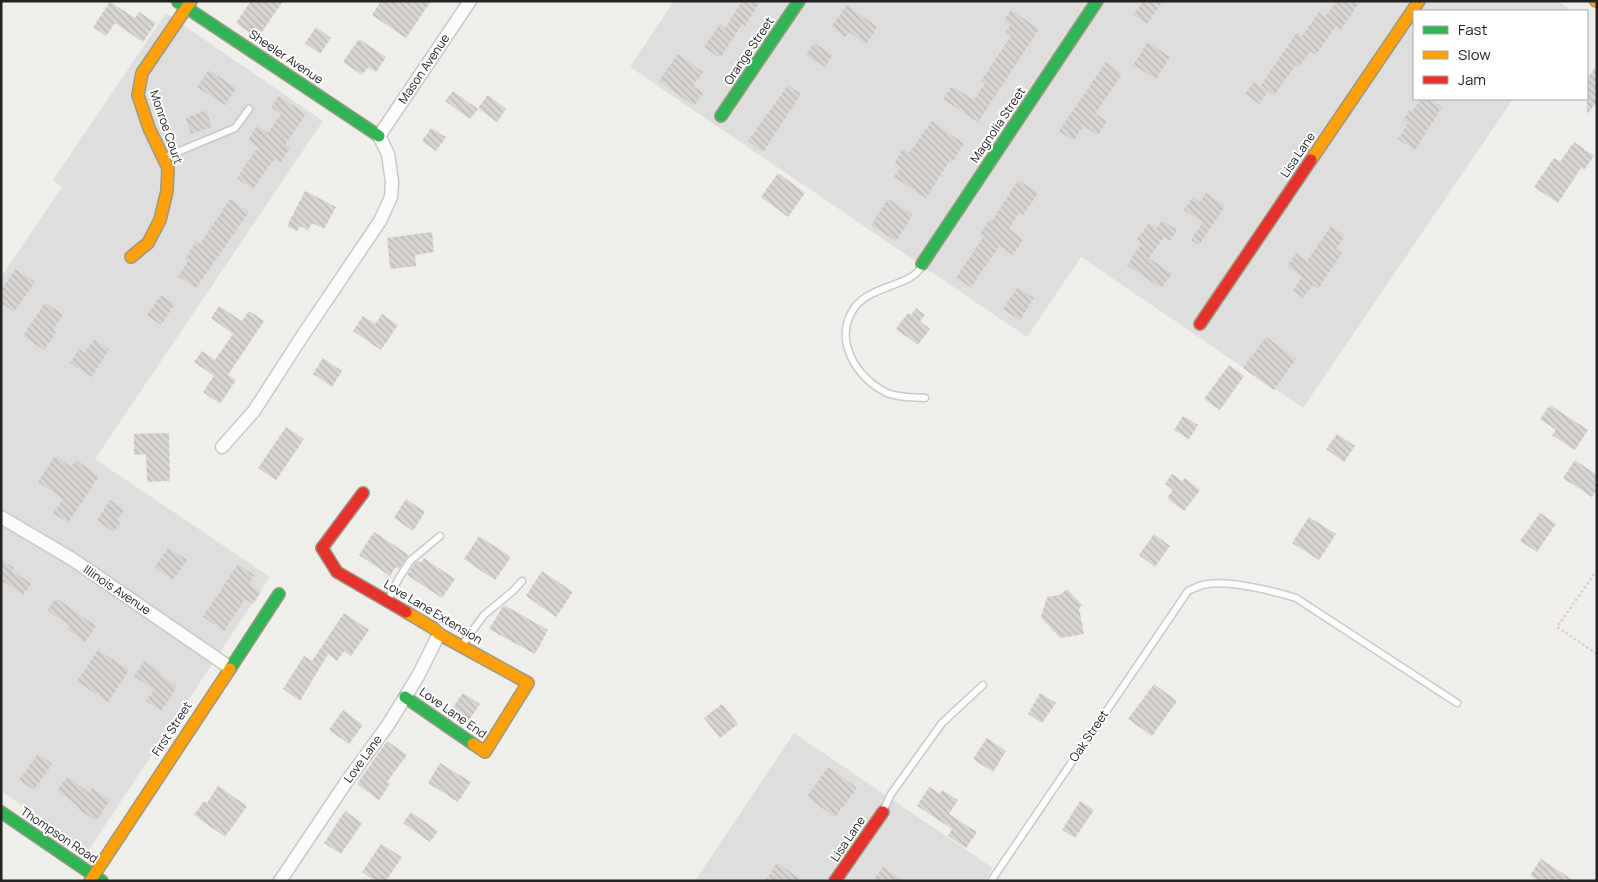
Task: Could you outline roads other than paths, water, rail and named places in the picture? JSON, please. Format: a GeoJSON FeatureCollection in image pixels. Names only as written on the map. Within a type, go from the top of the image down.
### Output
{"type":"FeatureCollection","features":[{"type":"Feature","properties":{"kind":"street","name":"Mason Avenue"},"geometry":{"type":"LineString","coordinates":[[379,136],[470,1]]}},
{"type":"Feature","properties":{"kind":"street","name":"Orange Street"},"geometry":{"type":"LineString","coordinates":[[721,116],[799,1]]}},
{"type":"Feature","properties":{"kind":"street","name":"Magnolia Street"},"geometry":{"type":"LineString","coordinates":[[922,264],[1097,1]]}},
{"type":"Feature","properties":{"kind":"street","name":"Lisa Lane"},"geometry":{"type":"LineString","coordinates":[[1200,324],[1419,1]]}},
{"type":"Feature","properties":{"kind":"street","name":"Sheeler Avenue"},"geometry":{"type":"LineString","coordinates":[[185,4],[379,136]]}},
{"type":"Feature","properties":{"kind":"street","name":"Monroe Court"},"geometry":{"type":"LineString","coordinates":[[131,257],[148,243],[160,220],[167,191],[168,168],[149,128],[138,95],[142,73],[185,4]]}},
{"type":"Feature","properties":{"kind":"street"},"geometry":{"type":"LineString","coordinates":[[222,446],[254,411],[380,221],[391,197],[392,182],[388,154],[379,136]]}},
{"type":"Feature","properties":{"kind":"street","name":"Love Lane Extension"},"geometry":{"type":"LineString","coordinates":[[363,493],[322,548],[338,572],[433,628],[439,634],[528,683],[485,752]]}},
{"type":"Feature","properties":{"kind":"street","name":"Illinois Avenue"},"geometry":{"type":"LineString","coordinates":[[1,517],[72,559],[230,666]]}},
{"type":"Feature","properties":{"kind":"street","name":"First Street"},"geometry":{"type":"LineString","coordinates":[[95,879],[230,666],[279,594]]}},
{"type":"Feature","properties":{"kind":"street","name":"Love Lane"},"geometry":{"type":"LineString","coordinates":[[280,881],[388,725],[418,676],[439,634]]}},
{"type":"Feature","properties":{"kind":"street","name":"Love Lane End"},"geometry":{"type":"LineString","coordinates":[[405,697],[485,752]]}},
{"type":"Feature","properties":{"kind":"street","name":"Thompson Road"},"geometry":{"type":"LineString","coordinates":[[1,812],[95,879]]}},
{"type":"Feature","properties":{"kind":"street","name":"Lisa Lane"},"geometry":{"type":"LineString","coordinates":[[835,881],[882,812]]}},
{"type":"Feature","properties":{"kind":"lane"},"geometry":{"type":"LineString","coordinates":[[163,158],[235,128],[249,109]]}},
{"type":"Feature","properties":{"kind":"lane"},"geometry":{"type":"LineString","coordinates":[[922,264],[918,272],[911,278],[875,291],[855,307],[848,319],[846,342],[848,352],[854,363],[872,383],[887,393],[898,396],[925,398]]}},
{"type":"Feature","properties":{"kind":"lane"},"geometry":{"type":"LineString","coordinates":[[388,601],[410,561],[440,536]]}},
{"type":"Feature","properties":{"kind":"lane"},"geometry":{"type":"LineString","coordinates":[[461,646],[484,615],[522,582]]}},
{"type":"Feature","properties":{"kind":"lane","name":"Oak Street"},"geometry":{"type":"LineString","coordinates":[[990,881],[1188,590],[1204,584],[1218,583],[1274,590],[1296,598],[1457,703]]}},
{"type":"Feature","properties":{"kind":"lane"},"geometry":{"type":"LineString","coordinates":[[882,812],[891,794],[942,723],[983,685]]}}]}
